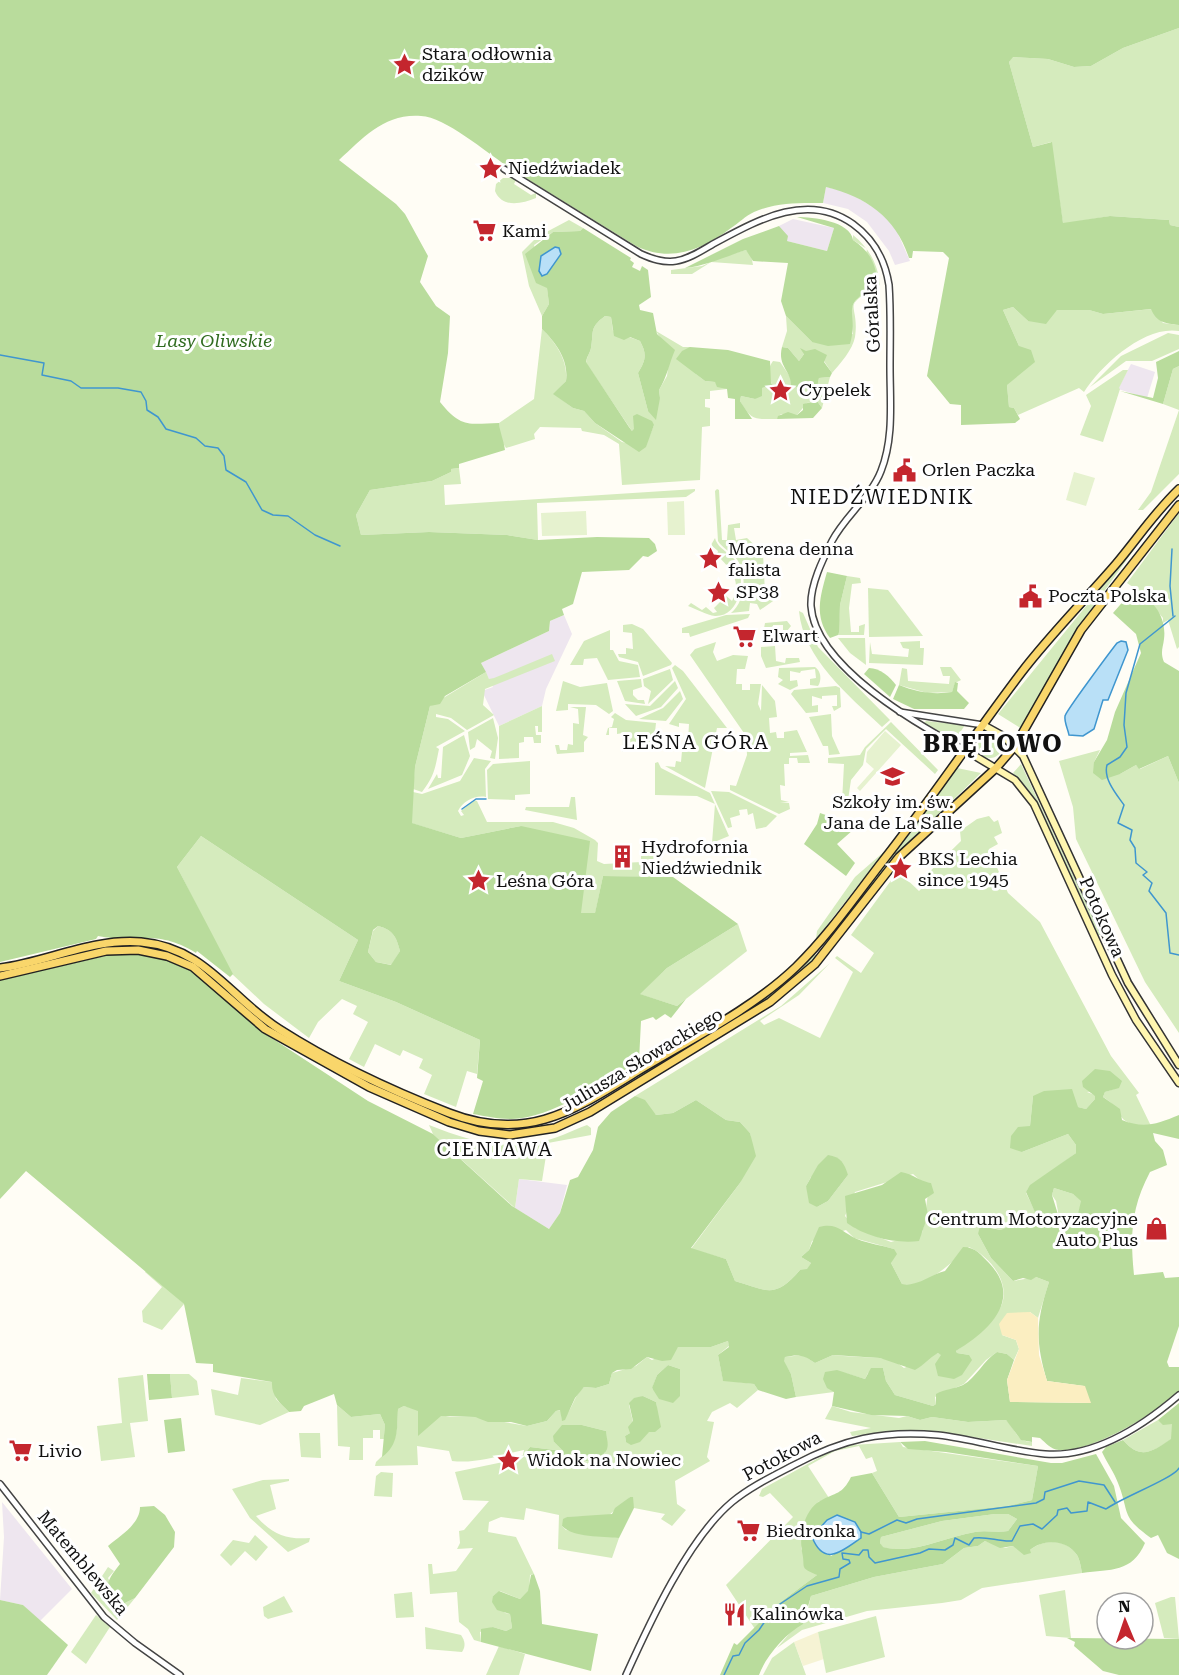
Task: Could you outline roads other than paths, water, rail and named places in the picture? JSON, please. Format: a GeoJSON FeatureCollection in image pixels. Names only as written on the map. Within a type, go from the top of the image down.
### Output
{"type":"FeatureCollection","features":[{"type":"Feature","properties":{"kind":"main road"},"geometry":{"type":"LineString","coordinates":[[1179,489],[1024,668],[983,725],[1015,746],[1081,630],[1179,506]]}},
{"type":"Feature","properties":{"kind":"main road","name":"Juliusza Słowackiego"},"geometry":{"type":"LineString","coordinates":[[0,968],[106,943],[130,942],[158,945],[180,952],[209,968],[279,1029],[374,1080],[471,1120],[506,1126],[539,1122],[585,1103],[735,1012],[789,973],[816,946],[983,725]]}},
{"type":"Feature","properties":{"kind":"main road","name":"Juliusza Słowackiego"},"geometry":{"type":"LineString","coordinates":[[0,976],[106,951],[138,950],[167,956],[193,967],[265,1029],[360,1083],[449,1122],[479,1131],[510,1135],[541,1132],[590,1112],[770,1002],[791,986],[825,954],[899,857],[996,768],[1015,746]]}},
{"type":"Feature","properties":{"kind":"main road","name":"Potokowa"},"geometry":{"type":"LineString","coordinates":[[1015,746],[1028,766],[1137,998],[1179,1065]]}},
{"type":"Feature","properties":{"kind":"main road","name":"Potokowa"},"geometry":{"type":"LineString","coordinates":[[965,750],[1015,780],[1034,804],[1095,941],[1136,1020],[1179,1083]]}},
{"type":"Feature","properties":{"kind":"main road"},"geometry":{"type":"LineString","coordinates":[[1095,941],[1106,936]]}},
{"type":"Feature","properties":{"kind":"street","name":"Góralska"},"geometry":{"type":"LineString","coordinates":[[504,169],[641,254],[664,262],[683,260],[746,226],[779,213],[800,209],[837,215],[856,226],[873,243],[885,266],[889,285],[889,446],[878,478],[831,542],[816,581],[811,603],[819,634],[832,651],[877,696],[919,725],[965,750]]}},
{"type":"Feature","properties":{"kind":"street","name":"Góralska"},"geometry":{"type":"LineString","coordinates":[[898,712],[983,725]]}},
{"type":"Feature","properties":{"kind":"street"},"geometry":{"type":"LineString","coordinates":[[919,725],[923,717]]}},
{"type":"Feature","properties":{"kind":"street","name":"Potokowa"},"geometry":{"type":"LineString","coordinates":[[626,1675],[661,1602],[714,1520],[730,1503],[750,1489],[820,1450],[850,1440],[917,1434],[945,1436],[1039,1454],[1068,1453],[1096,1446],[1130,1431],[1179,1395]]}},
{"type":"Feature","properties":{"kind":"street","name":"Matemblewska"},"geometry":{"type":"LineString","coordinates":[[0,1484],[104,1617],[135,1643],[180,1675]]}},
{"type":"Feature","properties":{"kind":"water"},"geometry":{"type":"Polygon","coordinates":[[[555,247],[559,248],[561,254],[547,274],[542,276],[539,271],[541,256],[555,247]]]}},
{"type":"Feature","properties":{"kind":"water"},"geometry":{"type":"Polygon","coordinates":[[[1126,642],[1128,650],[1108,700],[1103,700],[1094,729],[1083,736],[1069,735],[1065,718],[1067,712],[1117,643],[1126,642]]]}},
{"type":"Feature","properties":{"kind":"water"},"geometry":{"type":"Polygon","coordinates":[[[837,1515],[855,1522],[861,1532],[861,1538],[840,1552],[828,1554],[822,1552],[812,1537],[827,1520],[837,1515]]]}},
{"type":"Feature","properties":{"kind":"waterway"},"geometry":{"type":"LineString","coordinates":[[0,355],[44,363],[42,375],[71,381],[81,388],[118,388],[141,392],[146,401],[147,410],[158,417],[166,429],[196,438],[205,446],[218,448],[224,456],[226,470],[246,482],[262,510],[273,515],[288,516],[315,535],[340,546]]}},
{"type":"Feature","properties":{"kind":"waterway"},"geometry":{"type":"LineString","coordinates":[[1172,549],[1170,586],[1173,616]]}},
{"type":"Feature","properties":{"kind":"waterway"},"geometry":{"type":"LineString","coordinates":[[1175,616],[1140,644],[1126,693],[1124,725],[1127,747],[1120,757],[1107,765],[1106,770],[1111,786],[1124,805],[1118,823],[1132,830],[1130,840],[1135,848],[1136,863],[1147,872],[1143,875],[1152,883],[1149,891],[1166,913],[1170,953],[1179,955]]}},
{"type":"Feature","properties":{"kind":"waterway"},"geometry":{"type":"LineString","coordinates":[[462,809],[476,799],[486,799]]}},
{"type":"Feature","properties":{"kind":"waterway"},"geometry":{"type":"LineString","coordinates":[[724,1675],[733,1656],[739,1655],[745,1643],[759,1630],[774,1608],[807,1586],[839,1577],[840,1569],[850,1563],[849,1560],[843,1559],[842,1553],[859,1555],[863,1550],[868,1550],[869,1557],[875,1563],[929,1549],[945,1550],[953,1545],[955,1538],[969,1545],[974,1538],[1012,1541],[1020,1526],[1033,1524],[1042,1529],[1057,1515],[1058,1510],[1067,1508],[1071,1513],[1087,1511],[1088,1502],[1106,1509],[1168,1477],[1179,1468]]}},
{"type":"Feature","properties":{"kind":"waterway"},"geometry":{"type":"LineString","coordinates":[[861,1532],[869,1534],[897,1520],[906,1523],[917,1519],[1036,1503],[1044,1499],[1045,1492],[1079,1481],[1104,1485],[1115,1502]]}},
{"type":"Feature","properties":{"kind":"place","name":"Stara odłownia dzików"},"geometry":{"type":"Point","coordinates":[404,64]}},
{"type":"Feature","properties":{"kind":"place","name":"Niedźwiadek"},"geometry":{"type":"Point","coordinates":[490,168]}},
{"type":"Feature","properties":{"kind":"place","name":"Kami"},"geometry":{"type":"Point","coordinates":[484,231]}},
{"type":"Feature","properties":{"kind":"place","name":"Cypelek"},"geometry":{"type":"Point","coordinates":[781,390]}},
{"type":"Feature","properties":{"kind":"place","name":"Orlen Paczka"},"geometry":{"type":"Point","coordinates":[904,470]}},
{"type":"Feature","properties":{"kind":"place","name":"Morena denna falista"},"geometry":{"type":"Point","coordinates":[710,559]}},
{"type":"Feature","properties":{"kind":"place","name":"SP38"},"geometry":{"type":"Point","coordinates":[718,592]}},
{"type":"Feature","properties":{"kind":"place","name":"Poczta Polska"},"geometry":{"type":"Point","coordinates":[1030,596]}},
{"type":"Feature","properties":{"kind":"place","name":"Elwart"},"geometry":{"type":"Point","coordinates":[744,636]}},
{"type":"Feature","properties":{"kind":"place","name":"Szkoły im. św. Jana de La Salle"},"geometry":{"type":"Point","coordinates":[893,776]}},
{"type":"Feature","properties":{"kind":"place","name":"Hydrofornia Niedźwiednik"},"geometry":{"type":"Point","coordinates":[623,857]}},
{"type":"Feature","properties":{"kind":"place","name":"BKS Lechia since 1945"},"geometry":{"type":"Point","coordinates":[900,869]}},
{"type":"Feature","properties":{"kind":"place","name":"Leśna Góra"},"geometry":{"type":"Point","coordinates":[478,881]}},
{"type":"Feature","properties":{"kind":"place","name":"Centrum Motoryzacyjne Auto Plus"},"geometry":{"type":"Point","coordinates":[1156,1229]}},
{"type":"Feature","properties":{"kind":"place","name":"Livio"},"geometry":{"type":"Point","coordinates":[20,1451]}},
{"type":"Feature","properties":{"kind":"place","name":"Widok na Nowiec"},"geometry":{"type":"Point","coordinates":[509,1460]}},
{"type":"Feature","properties":{"kind":"place","name":"Biedronka"},"geometry":{"type":"Point","coordinates":[748,1531]}},
{"type":"Feature","properties":{"kind":"place","name":"Kalinówka"},"geometry":{"type":"Point","coordinates":[734,1614]}},
{"type":"Feature","properties":{"kind":"district","name":"NIEDŹWIEDNIK"},"geometry":{"type":"Point","coordinates":[882,497]}},
{"type":"Feature","properties":{"kind":"district","name":"LEŚNA GÓRA"},"geometry":{"type":"Point","coordinates":[696,742]}},
{"type":"Feature","properties":{"kind":"district","name":"BRĘTOWO"},"geometry":{"type":"Point","coordinates":[993,744]}},
{"type":"Feature","properties":{"kind":"district","name":"CIENIAWA"},"geometry":{"type":"Point","coordinates":[495,1149]}},
{"type":"Feature","properties":{"kind":"park label","name":"Lasy Oliwskie"},"geometry":{"type":"Point","coordinates":[214,341]}}]}
